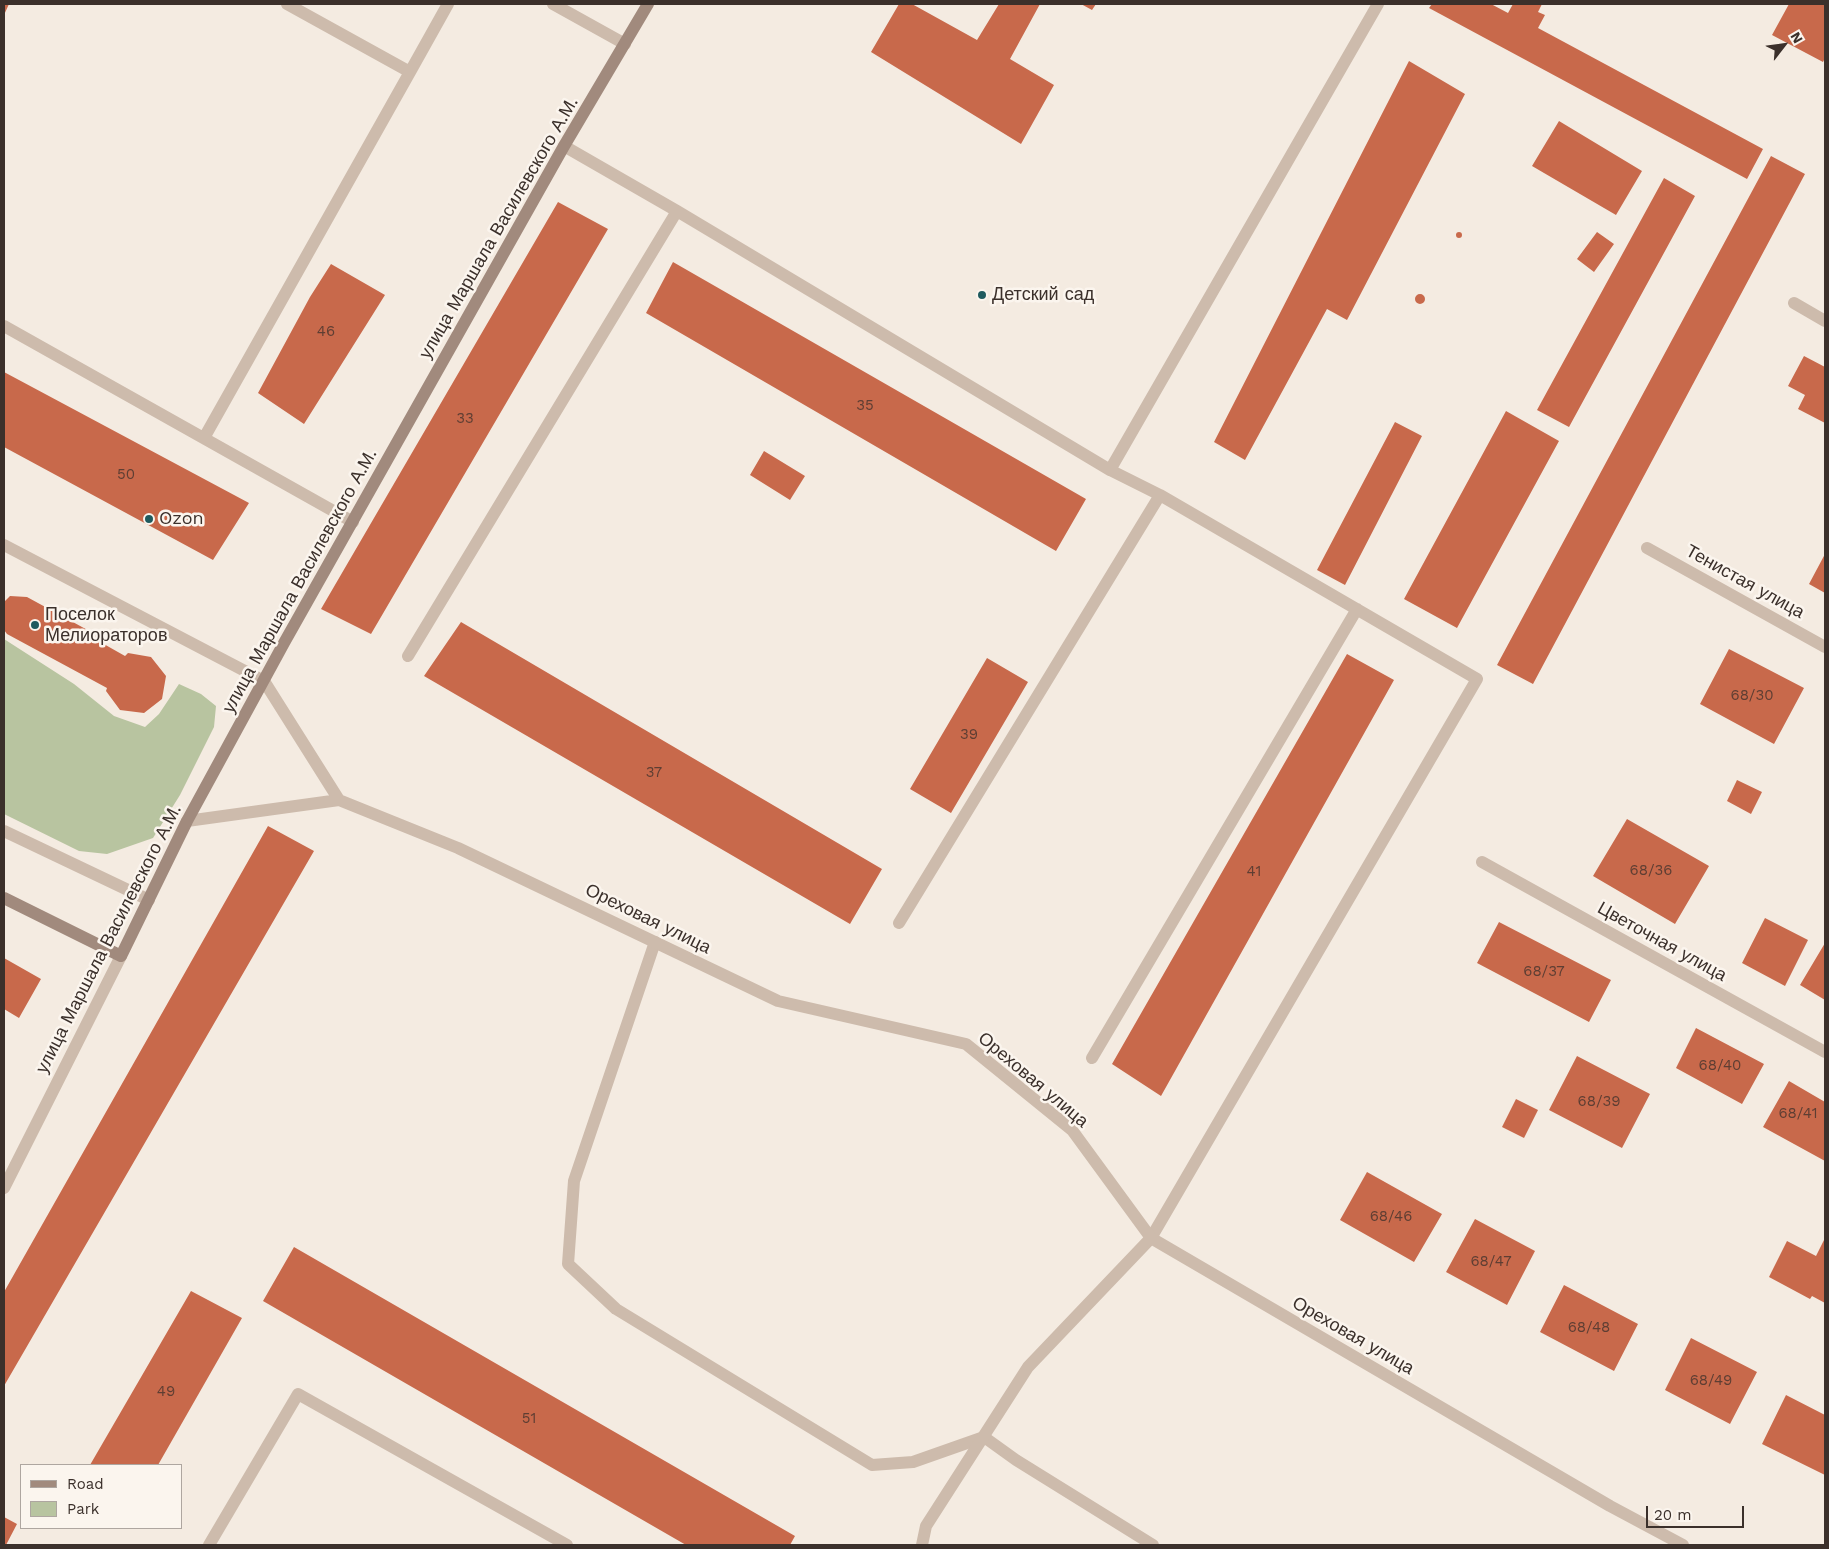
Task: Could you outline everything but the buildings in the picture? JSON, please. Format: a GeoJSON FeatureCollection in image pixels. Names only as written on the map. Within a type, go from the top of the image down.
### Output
{"type":"FeatureCollection","features":[{"type":"Feature","properties":{"kind":"main road","name":"улица Маршала Василевского А.М."},"geometry":{"type":"LineString","coordinates":[[121,956],[187,821],[284,643],[564,146],[648,4]]}},
{"type":"Feature","properties":{"kind":"main road"},"geometry":{"type":"LineString","coordinates":[[4,898],[121,956]]}},
{"type":"Feature","properties":{"kind":"street"},"geometry":{"type":"LineString","coordinates":[[287,4],[410,72]]}},
{"type":"Feature","properties":{"kind":"street"},"geometry":{"type":"LineString","coordinates":[[204,438],[448,4]]}},
{"type":"Feature","properties":{"kind":"street"},"geometry":{"type":"LineString","coordinates":[[553,4],[626,44]]}},
{"type":"Feature","properties":{"kind":"street"},"geometry":{"type":"LineString","coordinates":[[1110,470],[1378,4]]}},
{"type":"Feature","properties":{"kind":"street"},"geometry":{"type":"LineString","coordinates":[[564,146],[677,211],[1110,470],[1160,495],[1477,679],[1151,1238],[1028,1368],[926,1526],[922,1545]]}},
{"type":"Feature","properties":{"kind":"street"},"geometry":{"type":"LineString","coordinates":[[408,656],[677,211]]}},
{"type":"Feature","properties":{"kind":"street"},"geometry":{"type":"LineString","coordinates":[[1794,303],[1825,321]]}},
{"type":"Feature","properties":{"kind":"street"},"geometry":{"type":"LineString","coordinates":[[4,326],[353,522]]}},
{"type":"Feature","properties":{"kind":"street"},"geometry":{"type":"LineString","coordinates":[[899,923],[1160,495]]}},
{"type":"Feature","properties":{"kind":"street"},"geometry":{"type":"LineString","coordinates":[[4,544],[264,682],[339,800]]}},
{"type":"Feature","properties":{"kind":"street","name":"Тенистая улица"},"geometry":{"type":"LineString","coordinates":[[1647,548],[1825,647]]}},
{"type":"Feature","properties":{"kind":"street"},"geometry":{"type":"LineString","coordinates":[[1092,1058],[1357,609]]}},
{"type":"Feature","properties":{"kind":"street","name":"Ореховая улица"},"geometry":{"type":"LineString","coordinates":[[187,821],[339,800],[458,848],[778,1001],[966,1044],[1072,1130],[1151,1238],[1610,1506],[1683,1545]]}},
{"type":"Feature","properties":{"kind":"street"},"geometry":{"type":"LineString","coordinates":[[4,831],[149,900]]}},
{"type":"Feature","properties":{"kind":"street","name":"Цветочная улица"},"geometry":{"type":"LineString","coordinates":[[1482,862],[1825,1052]]}},
{"type":"Feature","properties":{"kind":"street"},"geometry":{"type":"LineString","coordinates":[[655,942],[574,1181],[568,1264],[616,1310],[872,1465],[913,1462],[984,1437]]}},
{"type":"Feature","properties":{"kind":"street","name":"улица Маршала Василевского А.М."},"geometry":{"type":"LineString","coordinates":[[4,1188],[121,956]]}},
{"type":"Feature","properties":{"kind":"street"},"geometry":{"type":"LineString","coordinates":[[209,1545],[298,1394],[567,1545]]}},
{"type":"Feature","properties":{"kind":"street"},"geometry":{"type":"LineString","coordinates":[[984,1437],[1016,1460],[1153,1545]]}},
{"type":"Feature","properties":{"kind":"green space"},"geometry":{"type":"Polygon","coordinates":[[[4,639],[74,684],[114,716],[145,727],[159,714],[179,684],[201,694],[216,706],[214,727],[180,795],[153,838],[107,854],[79,851],[4,814],[4,639]]]}},
{"type":"Feature","properties":{"kind":"place","name":"Детский сад"},"geometry":{"type":"Point","coordinates":[982,295]}},
{"type":"Feature","properties":{"kind":"place","name":"Ozon"},"geometry":{"type":"Point","coordinates":[149,519]}},
{"type":"Feature","properties":{"kind":"place","name":"Поселок Мелиораторов"},"geometry":{"type":"Point","coordinates":[35,625]}}]}
